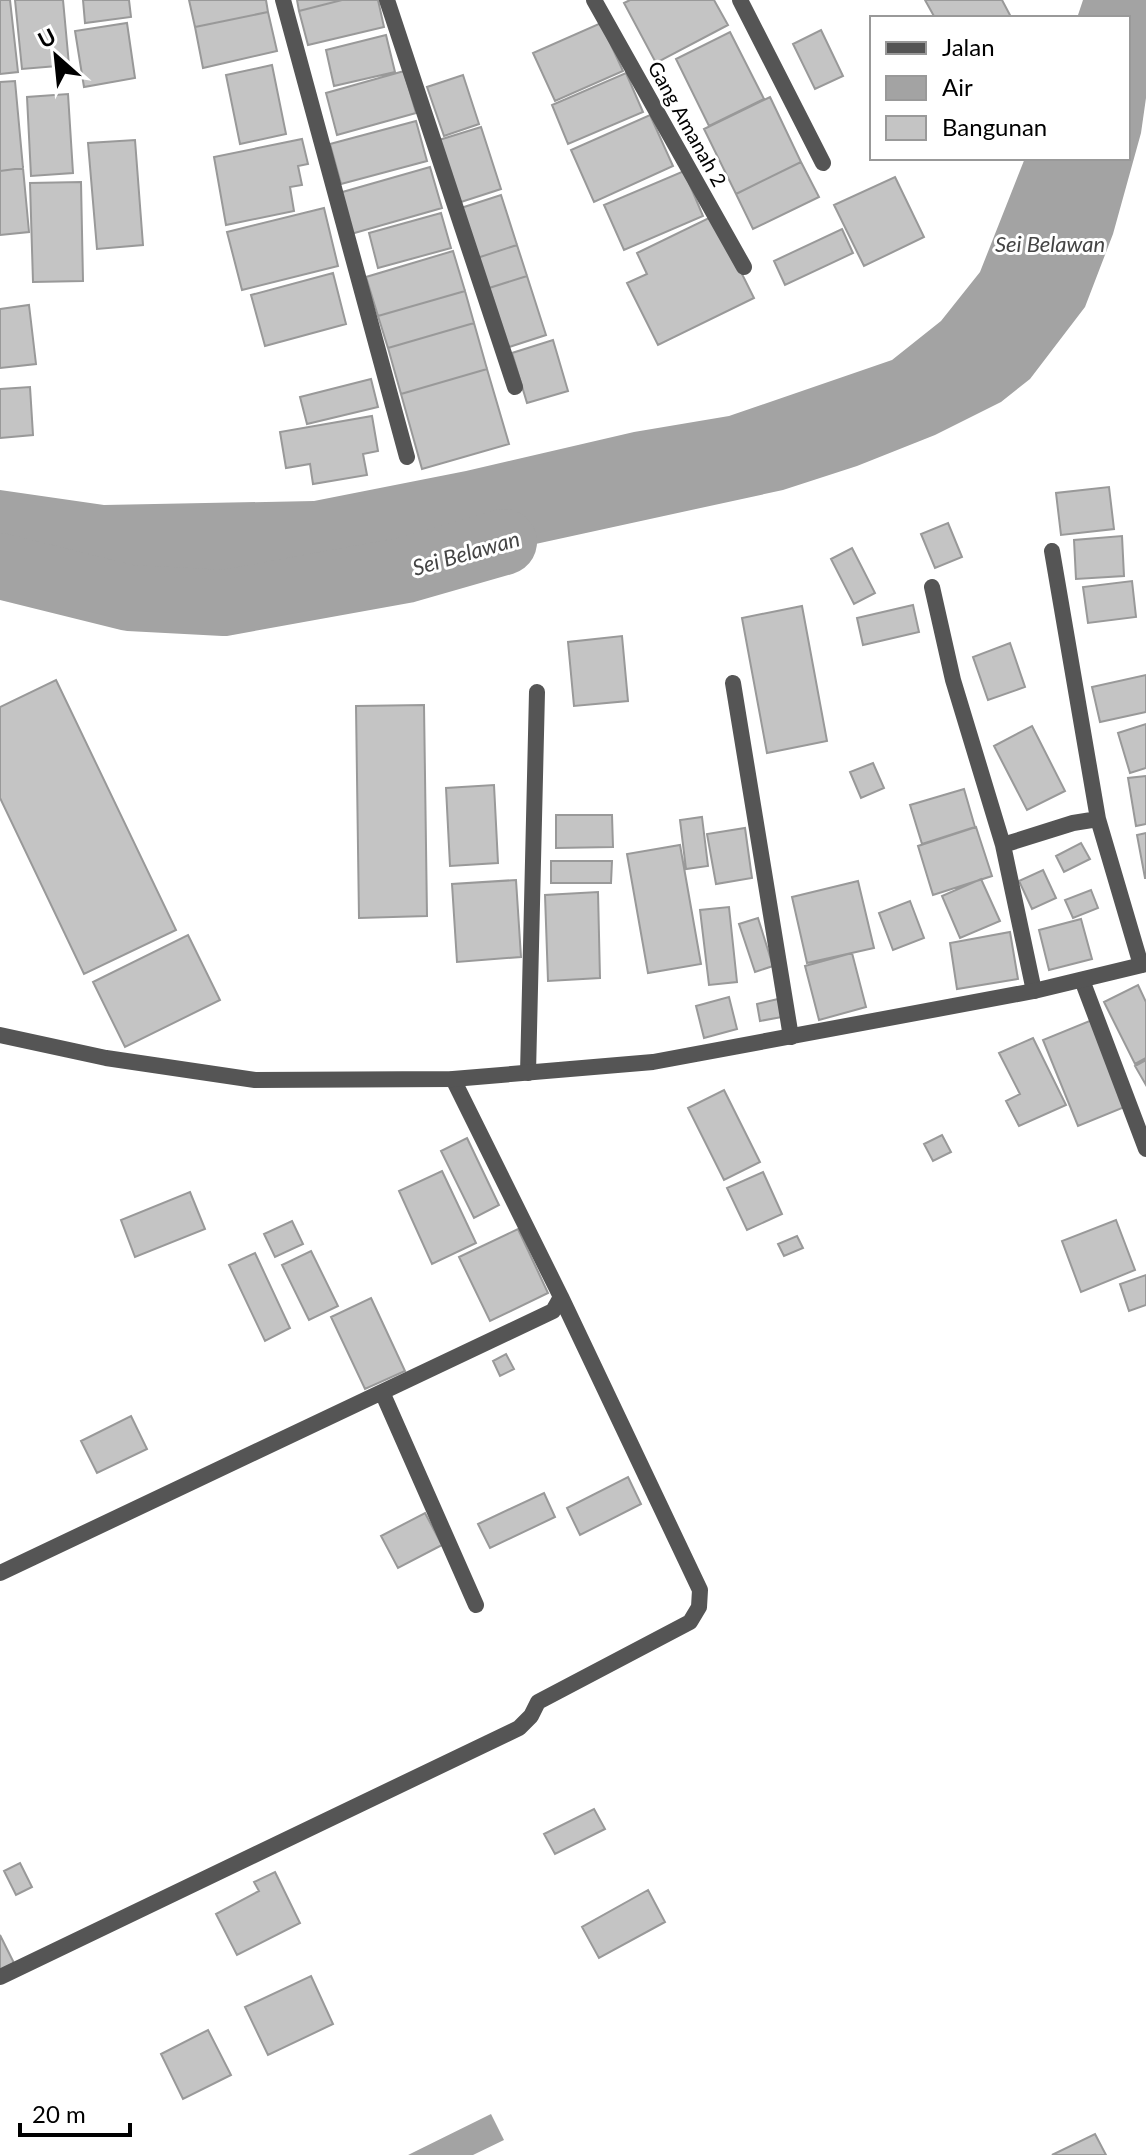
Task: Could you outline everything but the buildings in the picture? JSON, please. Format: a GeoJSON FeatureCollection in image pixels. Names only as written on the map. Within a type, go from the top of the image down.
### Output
{"type":"FeatureCollection","features":[{"type":"Feature","properties":{"kind":"street"},"geometry":{"type":"LineString","coordinates":[[283,0],[407,457]]}},
{"type":"Feature","properties":{"kind":"street"},"geometry":{"type":"LineString","coordinates":[[387,0],[515,387]]}},
{"type":"Feature","properties":{"kind":"street","name":"Gang Amanah 2"},"geometry":{"type":"LineString","coordinates":[[594,0],[744,267]]}},
{"type":"Feature","properties":{"kind":"street"},"geometry":{"type":"LineString","coordinates":[[740,0],[823,163]]}},
{"type":"Feature","properties":{"kind":"street"},"geometry":{"type":"LineString","coordinates":[[0,1035],[106,1058],[255,1080],[453,1079],[653,1062],[1034,991],[1143,965],[1098,819],[1052,551]]}},
{"type":"Feature","properties":{"kind":"street"},"geometry":{"type":"LineString","coordinates":[[932,587],[953,680],[1003,845],[1034,991]]}},
{"type":"Feature","properties":{"kind":"street"},"geometry":{"type":"LineString","coordinates":[[733,683],[791,1037]]}},
{"type":"Feature","properties":{"kind":"street"},"geometry":{"type":"LineString","coordinates":[[528,1073],[537,692]]}},
{"type":"Feature","properties":{"kind":"street"},"geometry":{"type":"LineString","coordinates":[[1003,845],[1073,823],[1098,819]]}},
{"type":"Feature","properties":{"kind":"street"},"geometry":{"type":"LineString","coordinates":[[1082,980],[1146,1149]]}},
{"type":"Feature","properties":{"kind":"street"},"geometry":{"type":"LineString","coordinates":[[0,1977],[519,1728],[531,1716],[538,1702],[690,1622],[699,1607],[700,1590],[453,1079]]}},
{"type":"Feature","properties":{"kind":"street"},"geometry":{"type":"LineString","coordinates":[[0,1573],[553,1311],[561,1297]]}},
{"type":"Feature","properties":{"kind":"street"},"geometry":{"type":"LineString","coordinates":[[382,1392],[476,1605]]}},
{"type":"Feature","properties":{"kind":"water","name":"Sei Belawan"},"geometry":{"type":"Polygon","coordinates":[[[1083,0],[1146,0],[1146,98],[1141,133],[1113,234],[1085,307],[1030,379],[1001,402],[935,435],[857,466],[783,490],[453,562],[168,599],[70,598],[0,582],[0,490],[104,505],[314,501],[466,471],[634,432],[729,416],[892,360],[941,321],[980,272],[1024,160],[1130,160],[1130,16],[1078,16],[1083,0]]]}},
{"type":"Feature","properties":{"kind":"water"},"geometry":{"type":"Polygon","coordinates":[[[491,2114],[504,2140],[473,2155],[408,2155],[491,2114]]]}},
{"type":"Feature","properties":{"kind":"waterway","name":"Sei Belawan"},"geometry":{"type":"LineString","coordinates":[[0,566],[129,598],[224,603],[406,570],[504,542]]}}]}
